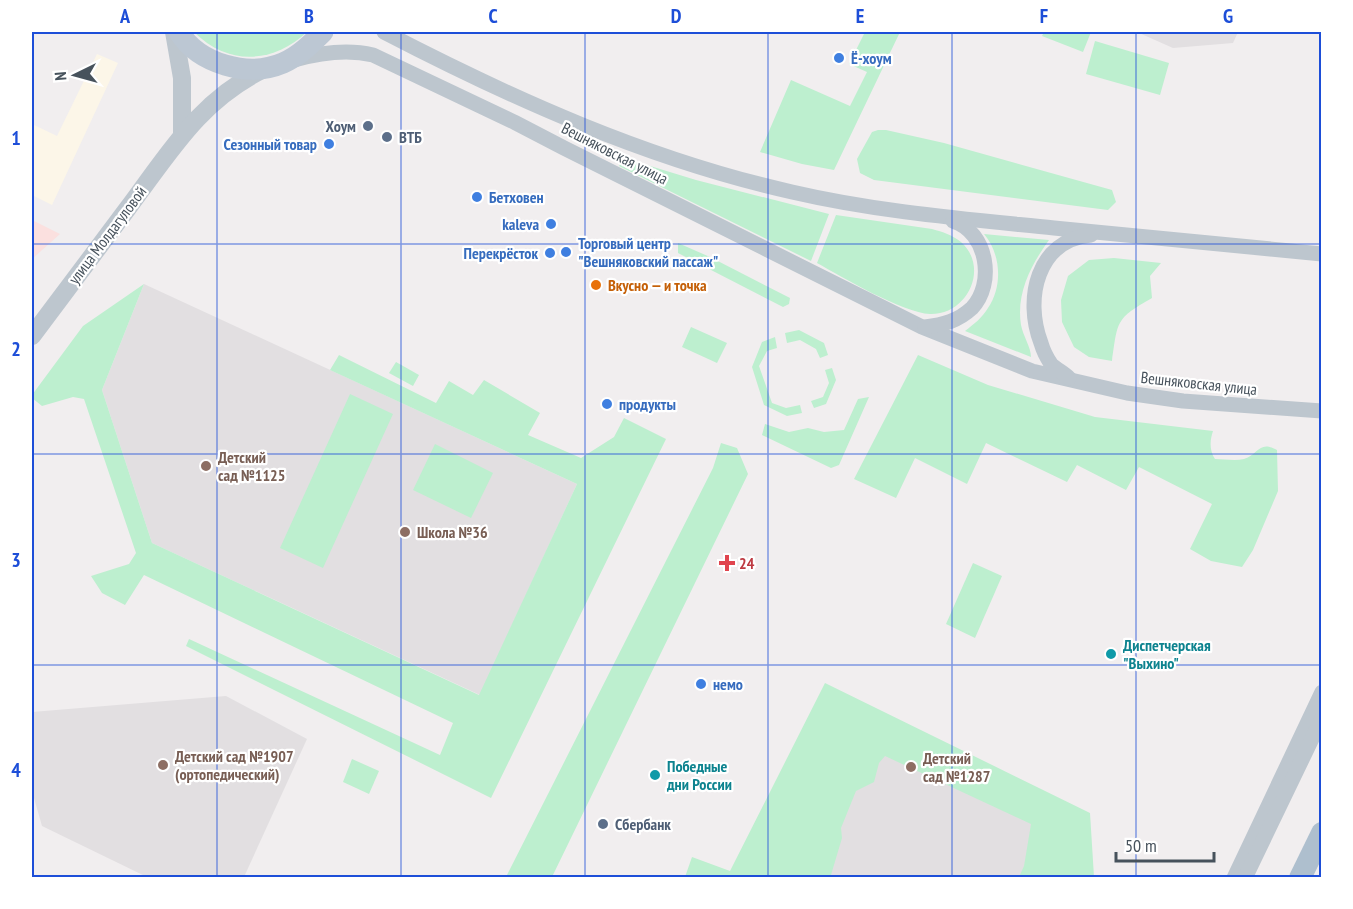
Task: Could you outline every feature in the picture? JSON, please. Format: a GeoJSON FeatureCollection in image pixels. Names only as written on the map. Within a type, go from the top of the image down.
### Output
{"type":"FeatureCollection","features":[{"type":"Feature","properties":{"kind":"main road"},"geometry":{"type":"LineString","coordinates":[[179,32],[197,51],[217,63],[236,68],[275,65],[306,49],[322,32]]}},
{"type":"Feature","properties":{"kind":"main road"},"geometry":{"type":"LineString","coordinates":[[1300,878],[1322,833]]}},
{"type":"Feature","properties":{"kind":"street"},"geometry":{"type":"LineString","coordinates":[[174,32],[182,78],[182,134]]}},
{"type":"Feature","properties":{"kind":"street","name":"Вешняковская улица"},"geometry":{"type":"LineString","coordinates":[[384,32],[524,99],[604,134],[654,153],[791,192],[942,217],[1322,254]]}},
{"type":"Feature","properties":{"kind":"street","name":"Вешняковская улица"},"geometry":{"type":"LineString","coordinates":[[275,65],[328,54],[351,52],[373,55],[514,122],[922,327],[1032,371],[1127,393],[1183,401],[1322,411]]}},
{"type":"Feature","properties":{"kind":"street","name":"улица Молдагуловой"},"geometry":{"type":"LineString","coordinates":[[32,336],[182,134],[223,93],[244,79],[275,65]]}},
{"type":"Feature","properties":{"kind":"street","name":"Вешняковская улица"},"geometry":{"type":"LineString","coordinates":[[922,327],[938,326],[956,320],[973,307],[983,289],[986,268],[981,248],[973,233],[958,222],[942,217]]}},
{"type":"Feature","properties":{"kind":"street","name":"Вешняковская улица"},"geometry":{"type":"LineString","coordinates":[[1074,382],[1051,364],[1036,331],[1033,308],[1035,289],[1041,271],[1052,253],[1066,242],[1083,236],[1124,235]]}},
{"type":"Feature","properties":{"kind":"street"},"geometry":{"type":"LineString","coordinates":[[1234,878],[1322,692]]}},
{"type":"Feature","properties":{"kind":"street"},"geometry":{"type":"LineString","coordinates":[[1245,878],[1322,718]]}},
{"type":"Feature","properties":{"kind":"shaded area"},"geometry":{"type":"Polygon","coordinates":[[[1137,32],[1238,32],[1233,43],[1173,48],[1137,32]]]}},
{"type":"Feature","properties":{"kind":"shaded area"},"geometry":{"type":"Polygon","coordinates":[[[97,54],[118,63],[52,205],[32,195],[32,124],[57,136],[97,54]]]}},
{"type":"Feature","properties":{"kind":"shaded area"},"geometry":{"type":"Polygon","coordinates":[[[32,220],[60,234],[32,259],[32,220]]]}},
{"type":"Feature","properties":{"kind":"shaded area","name":"Школа №36"},"geometry":{"type":"Polygon","coordinates":[[[144,284],[577,484],[480,695],[152,543],[102,390],[144,284]]]}},
{"type":"Feature","properties":{"kind":"shaded area","name":"Детский сад №1907 (ортопедический)"},"geometry":{"type":"Polygon","coordinates":[[[226,696],[307,739],[244,877],[147,877],[42,826],[32,791],[32,712],[226,696]]]}},
{"type":"Feature","properties":{"kind":"shaded area","name":"Детский сад №1287"},"geometry":{"type":"Polygon","coordinates":[[[874,726],[1057,808],[1026,877],[807,878],[874,726]]]}},
{"type":"Feature","properties":{"kind":"green space"},"geometry":{"type":"Polygon","coordinates":[[[194,32],[307,32],[294,43],[280,50],[250,57],[221,51],[194,32]]]}},
{"type":"Feature","properties":{"kind":"green space"},"geometry":{"type":"Polygon","coordinates":[[[865,32],[900,32],[834,170],[760,152],[791,80],[850,106],[867,72],[849,64],[865,32]]]}},
{"type":"Feature","properties":{"kind":"green space"},"geometry":{"type":"Polygon","coordinates":[[[1044,32],[1091,32],[1083,52],[1042,36],[1044,32]]]}},
{"type":"Feature","properties":{"kind":"green space"},"geometry":{"type":"Polygon","coordinates":[[[1095,41],[1169,63],[1160,95],[1086,74],[1095,41]]]}},
{"type":"Feature","properties":{"kind":"green space"},"geometry":{"type":"Polygon","coordinates":[[[878,130],[944,143],[1112,190],[1116,202],[1108,210],[874,180],[860,173],[857,159],[872,132],[878,130]]]}},
{"type":"Feature","properties":{"kind":"green space"},"geometry":{"type":"Polygon","coordinates":[[[624,158],[696,180],[829,214],[811,261],[619,166],[624,158]]]}},
{"type":"Feature","properties":{"kind":"green space"},"geometry":{"type":"Polygon","coordinates":[[[836,215],[932,229],[954,237],[970,253],[974,264],[974,276],[964,299],[955,307],[943,312],[930,314],[918,312],[889,301],[817,263],[836,215]]]}},
{"type":"Feature","properties":{"kind":"green space"},"geometry":{"type":"Polygon","coordinates":[[[984,234],[1049,240],[1026,280],[1021,302],[1021,325],[1031,357],[965,331],[986,312],[993,299],[998,280],[997,260],[984,234]]]}},
{"type":"Feature","properties":{"kind":"green space"},"geometry":{"type":"Polygon","coordinates":[[[678,243],[790,298],[789,304],[783,307],[678,253],[678,243]]]}},
{"type":"Feature","properties":{"kind":"green space"},"geometry":{"type":"Polygon","coordinates":[[[1114,258],[1161,263],[1150,276],[1152,298],[1131,311],[1120,322],[1112,361],[1089,357],[1074,347],[1062,322],[1061,300],[1068,276],[1089,260],[1114,258]]]}},
{"type":"Feature","properties":{"kind":"green space"},"geometry":{"type":"Polygon","coordinates":[[[144,284],[102,390],[152,543],[479,695],[577,484],[330,370],[339,355],[436,403],[449,381],[473,395],[484,380],[540,413],[528,435],[581,458],[614,437],[624,418],[666,439],[491,798],[186,646],[189,639],[440,755],[453,723],[144,575],[125,605],[102,593],[91,576],[129,564],[136,553],[84,399],[73,397],[42,406],[32,398],[32,395],[83,326],[144,284]]]}},
{"type":"Feature","properties":{"kind":"green space"},"geometry":{"type":"Polygon","coordinates":[[[691,327],[727,343],[717,363],[682,347],[691,327]]]}},
{"type":"Feature","properties":{"kind":"green space"},"geometry":{"type":"Polygon","coordinates":[[[799,330],[824,343],[828,355],[820,358],[816,349],[800,340],[787,343],[785,333],[799,330]]]}},
{"type":"Feature","properties":{"kind":"green space"},"geometry":{"type":"Polygon","coordinates":[[[775,337],[777,348],[767,351],[759,366],[772,403],[786,408],[800,405],[802,413],[787,416],[764,405],[752,367],[762,342],[775,337]]]}},
{"type":"Feature","properties":{"kind":"green space"},"geometry":{"type":"Polygon","coordinates":[[[918,355],[988,385],[1095,417],[1213,431],[1211,445],[1215,459],[1244,459],[1266,446],[1277,450],[1278,491],[1253,550],[1242,567],[1211,561],[1190,549],[1212,504],[1139,467],[1126,490],[1077,465],[1067,482],[986,443],[967,484],[915,458],[896,498],[854,479],[918,355]]]}},
{"type":"Feature","properties":{"kind":"green space"},"geometry":{"type":"Polygon","coordinates":[[[396,362],[419,375],[413,386],[389,373],[396,362]]]}},
{"type":"Feature","properties":{"kind":"green space"},"geometry":{"type":"Polygon","coordinates":[[[832,368],[836,380],[826,404],[814,408],[811,401],[823,397],[829,383],[825,370],[832,368]]]}},
{"type":"Feature","properties":{"kind":"green space"},"geometry":{"type":"Polygon","coordinates":[[[350,394],[393,414],[323,568],[280,548],[350,394]]]}},
{"type":"Feature","properties":{"kind":"green space"},"geometry":{"type":"Polygon","coordinates":[[[869,397],[839,465],[831,468],[762,435],[765,424],[789,432],[808,428],[824,432],[844,430],[858,399],[869,397]]]}},
{"type":"Feature","properties":{"kind":"green space"},"geometry":{"type":"Polygon","coordinates":[[[721,443],[737,448],[748,474],[552,877],[506,877],[713,468],[721,443]]]}},
{"type":"Feature","properties":{"kind":"green space"},"geometry":{"type":"Polygon","coordinates":[[[435,444],[493,473],[471,518],[413,490],[435,444]]]}},
{"type":"Feature","properties":{"kind":"green space"},"geometry":{"type":"Polygon","coordinates":[[[973,563],[1002,576],[975,638],[946,624],[973,563]]]}},
{"type":"Feature","properties":{"kind":"green space"},"geometry":{"type":"Polygon","coordinates":[[[825,683],[1090,813],[1094,877],[1019,877],[1024,866],[1031,824],[885,756],[879,763],[874,782],[856,791],[841,828],[842,838],[831,875],[833,877],[685,877],[692,857],[730,871],[825,683]]]}},
{"type":"Feature","properties":{"kind":"green space"},"geometry":{"type":"Polygon","coordinates":[[[352,759],[379,771],[369,794],[343,782],[352,759]]]}},
{"type":"Feature","properties":{"kind":"place","name":"Ё-хоум"},"geometry":{"type":"Point","coordinates":[839,58]}},
{"type":"Feature","properties":{"kind":"place","name":"Хоум"},"geometry":{"type":"Point","coordinates":[368,126]}},
{"type":"Feature","properties":{"kind":"place","name":"ВТБ"},"geometry":{"type":"Point","coordinates":[387,137]}},
{"type":"Feature","properties":{"kind":"place","name":"Сезонный товар"},"geometry":{"type":"Point","coordinates":[329,144]}},
{"type":"Feature","properties":{"kind":"place","name":"Бетховен"},"geometry":{"type":"Point","coordinates":[477,197]}},
{"type":"Feature","properties":{"kind":"place","name":"kaleva"},"geometry":{"type":"Point","coordinates":[551,224]}},
{"type":"Feature","properties":{"kind":"place","name":"Торговый центр \"Вешняковский пассаж\""},"geometry":{"type":"Point","coordinates":[566,252]}},
{"type":"Feature","properties":{"kind":"place","name":"Перекрёсток"},"geometry":{"type":"Point","coordinates":[550,253]}},
{"type":"Feature","properties":{"kind":"place","name":"Вкусно — и точка"},"geometry":{"type":"Point","coordinates":[596,285]}},
{"type":"Feature","properties":{"kind":"place","name":"продукты"},"geometry":{"type":"Point","coordinates":[607,404]}},
{"type":"Feature","properties":{"kind":"place","name":"Детский сад №1125"},"geometry":{"type":"Point","coordinates":[206,466]}},
{"type":"Feature","properties":{"kind":"place","name":"Школа №36"},"geometry":{"type":"Point","coordinates":[405,532]}},
{"type":"Feature","properties":{"kind":"place","name":"24"},"geometry":{"type":"Point","coordinates":[727,563]}},
{"type":"Feature","properties":{"kind":"place","name":"Диспетчерская \"Выхино\""},"geometry":{"type":"Point","coordinates":[1111,654]}},
{"type":"Feature","properties":{"kind":"place","name":"немо"},"geometry":{"type":"Point","coordinates":[701,684]}},
{"type":"Feature","properties":{"kind":"place","name":"Детский сад №1907 (ортопедический)"},"geometry":{"type":"Point","coordinates":[163,765]}},
{"type":"Feature","properties":{"kind":"place","name":"Детский сад №1287"},"geometry":{"type":"Point","coordinates":[911,767]}},
{"type":"Feature","properties":{"kind":"place","name":"Победные дни России"},"geometry":{"type":"Point","coordinates":[655,775]}},
{"type":"Feature","properties":{"kind":"place","name":"Сбербанк"},"geometry":{"type":"Point","coordinates":[603,824]}}]}
